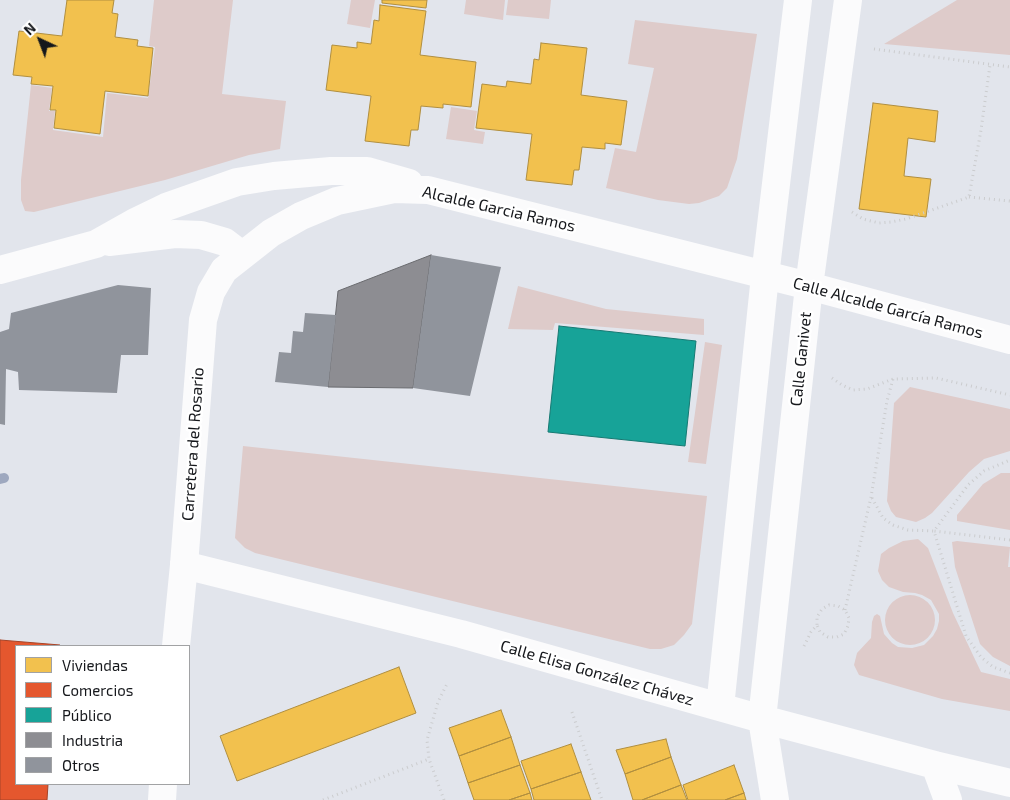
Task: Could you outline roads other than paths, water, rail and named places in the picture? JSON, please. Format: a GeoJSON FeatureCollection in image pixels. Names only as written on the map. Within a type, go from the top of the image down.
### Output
{"type":"FeatureCollection","features":[{"type":"Feature","properties":{"kind":"street"},"geometry":{"type":"LineString","coordinates":[[720,707],[766,276],[798,0]]}},
{"type":"Feature","properties":{"kind":"street","name":"Calle Ganivet"},"geometry":{"type":"LineString","coordinates":[[775,800],[762,720],[808,286],[848,0]]}},
{"type":"Feature","properties":{"kind":"street"},"geometry":{"type":"LineString","coordinates":[[97,243],[166,207],[237,182],[274,176],[331,171],[368,171],[399,179],[428,190]]}},
{"type":"Feature","properties":{"kind":"street","name":"Alcalde Garcia Ramos"},"geometry":{"type":"LineString","coordinates":[[242,255],[271,233],[301,216],[337,201],[394,189],[428,190],[766,276]]}},
{"type":"Feature","properties":{"kind":"street"},"geometry":{"type":"LineString","coordinates":[[0,270],[97,243],[175,234],[202,236],[225,242],[242,255]]}},
{"type":"Feature","properties":{"kind":"street","name":"Carretera del Rosario"},"geometry":{"type":"LineString","coordinates":[[176,645],[203,320],[211,292],[224,270],[242,255]]}},
{"type":"Feature","properties":{"kind":"street","name":"Calle Alcalde García Ramos"},"geometry":{"type":"LineString","coordinates":[[766,276],[1010,340]]}},
{"type":"Feature","properties":{"kind":"street","name":"Calle Elisa González Chávez"},"geometry":{"type":"LineString","coordinates":[[184,565],[461,634],[762,720],[935,765],[1010,782]]}},
{"type":"Feature","properties":{"kind":"street"},"geometry":{"type":"LineString","coordinates":[[935,765],[948,800]]}},
{"type":"Feature","properties":{"kind":"street"},"geometry":{"type":"LineString","coordinates":[[162,800],[163,785]]}},
{"type":"Feature","properties":{"kind":"waterway"},"geometry":{"type":"LineString","coordinates":[[0,479],[4,478]]}}]}
